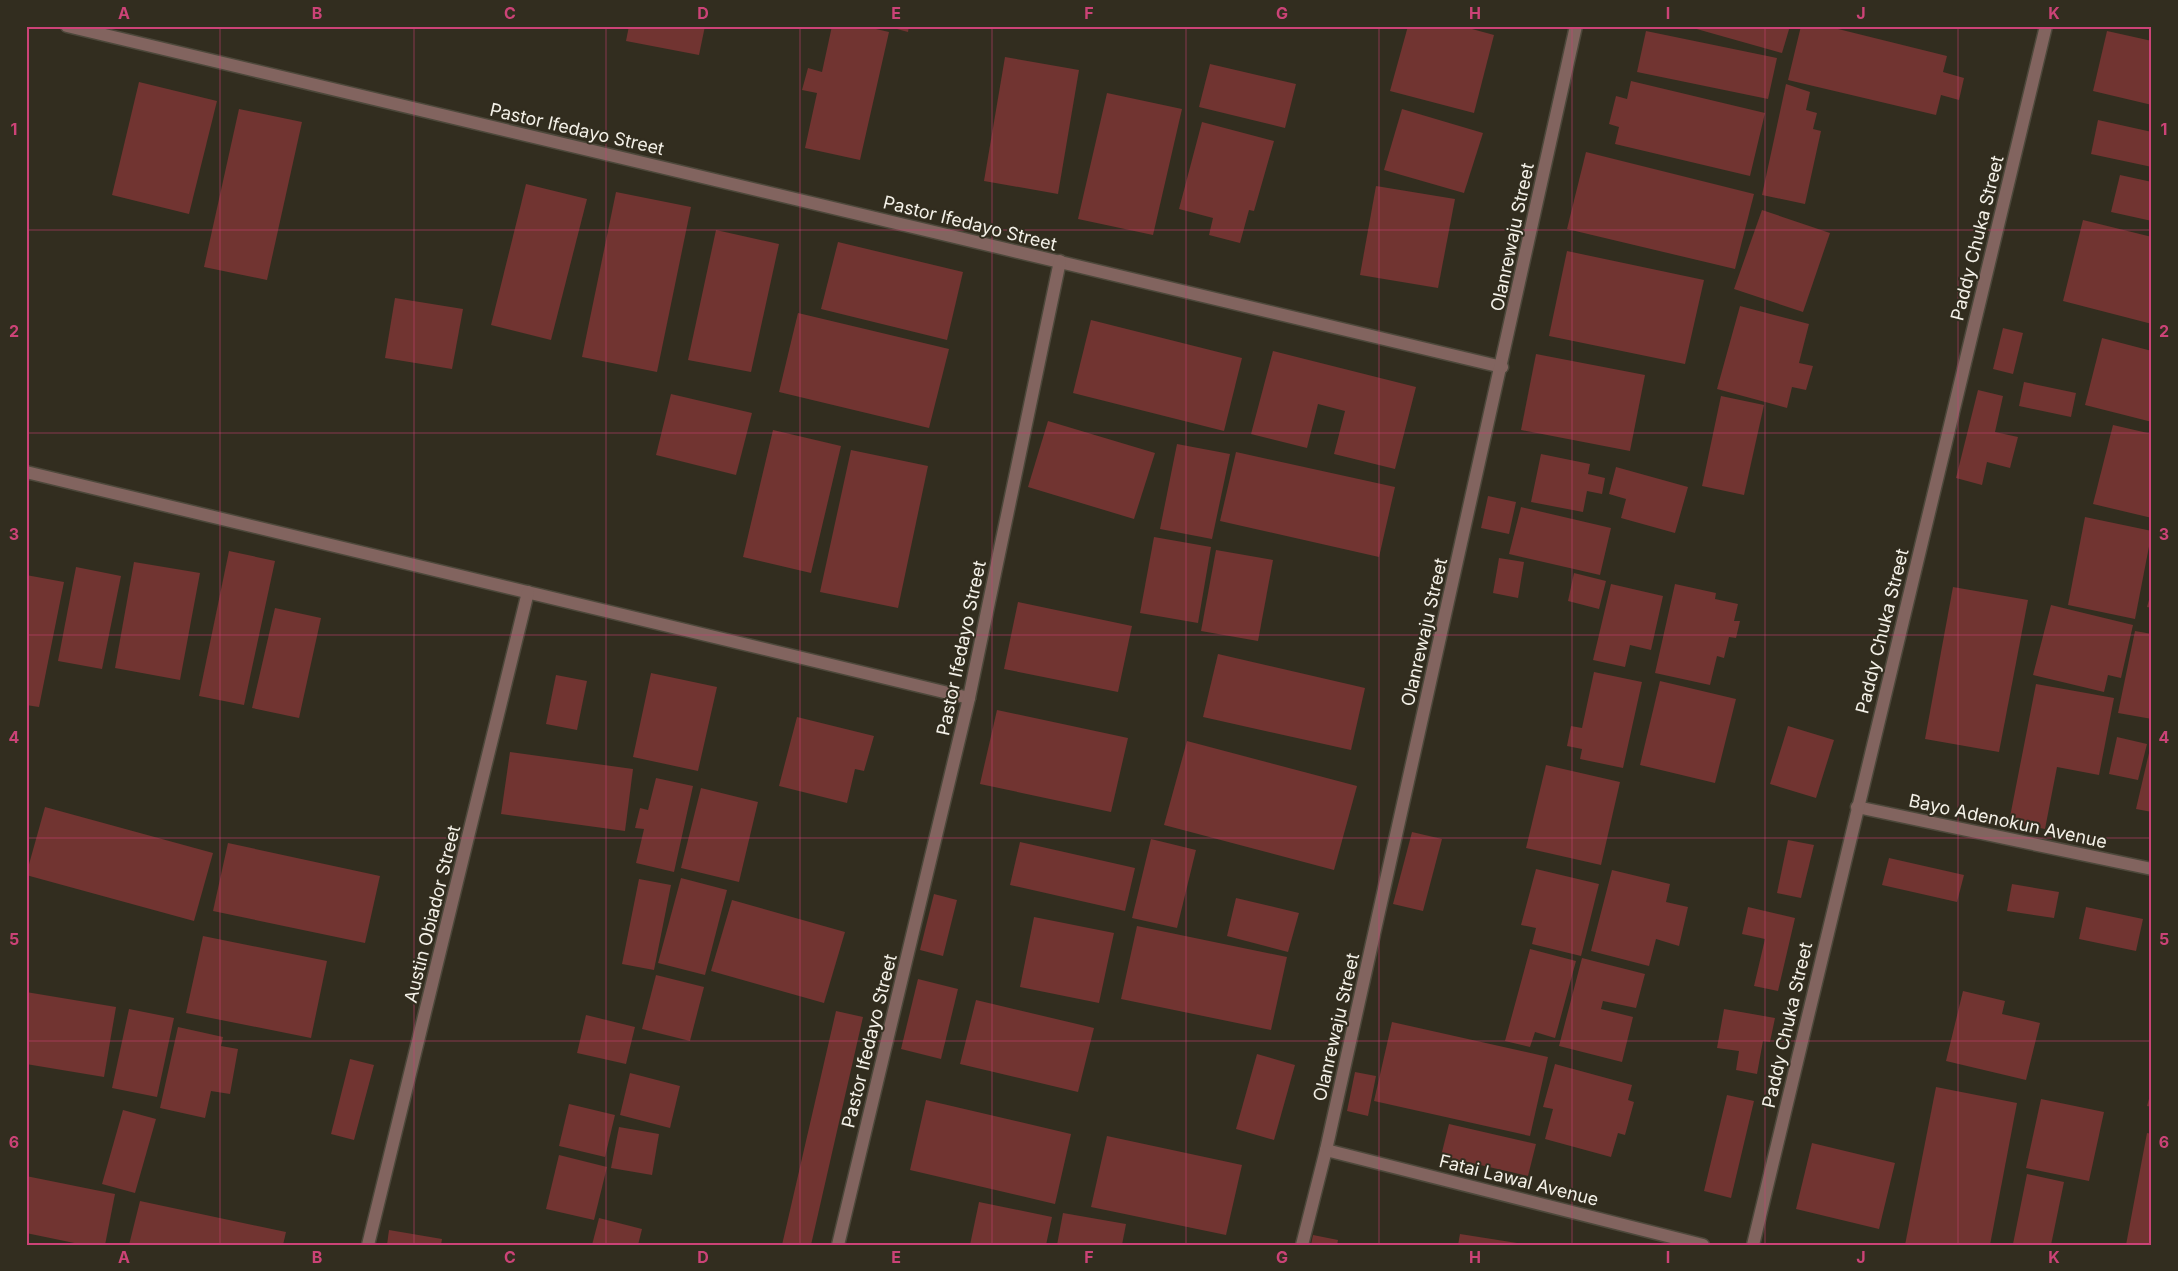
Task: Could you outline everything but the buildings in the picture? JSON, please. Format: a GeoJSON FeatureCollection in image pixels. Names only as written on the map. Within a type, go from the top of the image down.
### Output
{"type":"FeatureCollection","features":[{"type":"Feature","properties":{"kind":"street","name":"Pastor Ifedayo Street"},"geometry":{"type":"LineString","coordinates":[[67,26],[1060,261],[969,698],[838,1245]]}},
{"type":"Feature","properties":{"kind":"street","name":"Olanrewaju Street"},"geometry":{"type":"LineString","coordinates":[[1302,1245],[1326,1150],[1502,367],[1576,26]]}},
{"type":"Feature","properties":{"kind":"street","name":"Paddy Chuka Street"},"geometry":{"type":"LineString","coordinates":[[1753,1245],[2046,26]]}},
{"type":"Feature","properties":{"kind":"street"},"geometry":{"type":"LineString","coordinates":[[1060,261],[1502,367]]}},
{"type":"Feature","properties":{"kind":"street"},"geometry":{"type":"LineString","coordinates":[[26,472],[969,698]]}},
{"type":"Feature","properties":{"kind":"street","name":"Austin Obiador Street"},"geometry":{"type":"LineString","coordinates":[[368,1245],[528,592]]}},
{"type":"Feature","properties":{"kind":"street","name":"Bayo Adenokun Avenue"},"geometry":{"type":"LineString","coordinates":[[1858,807],[2152,868]]}},
{"type":"Feature","properties":{"kind":"street","name":"Fatai Lawal Avenue"},"geometry":{"type":"LineString","coordinates":[[1326,1150],[1703,1245]]}}]}
